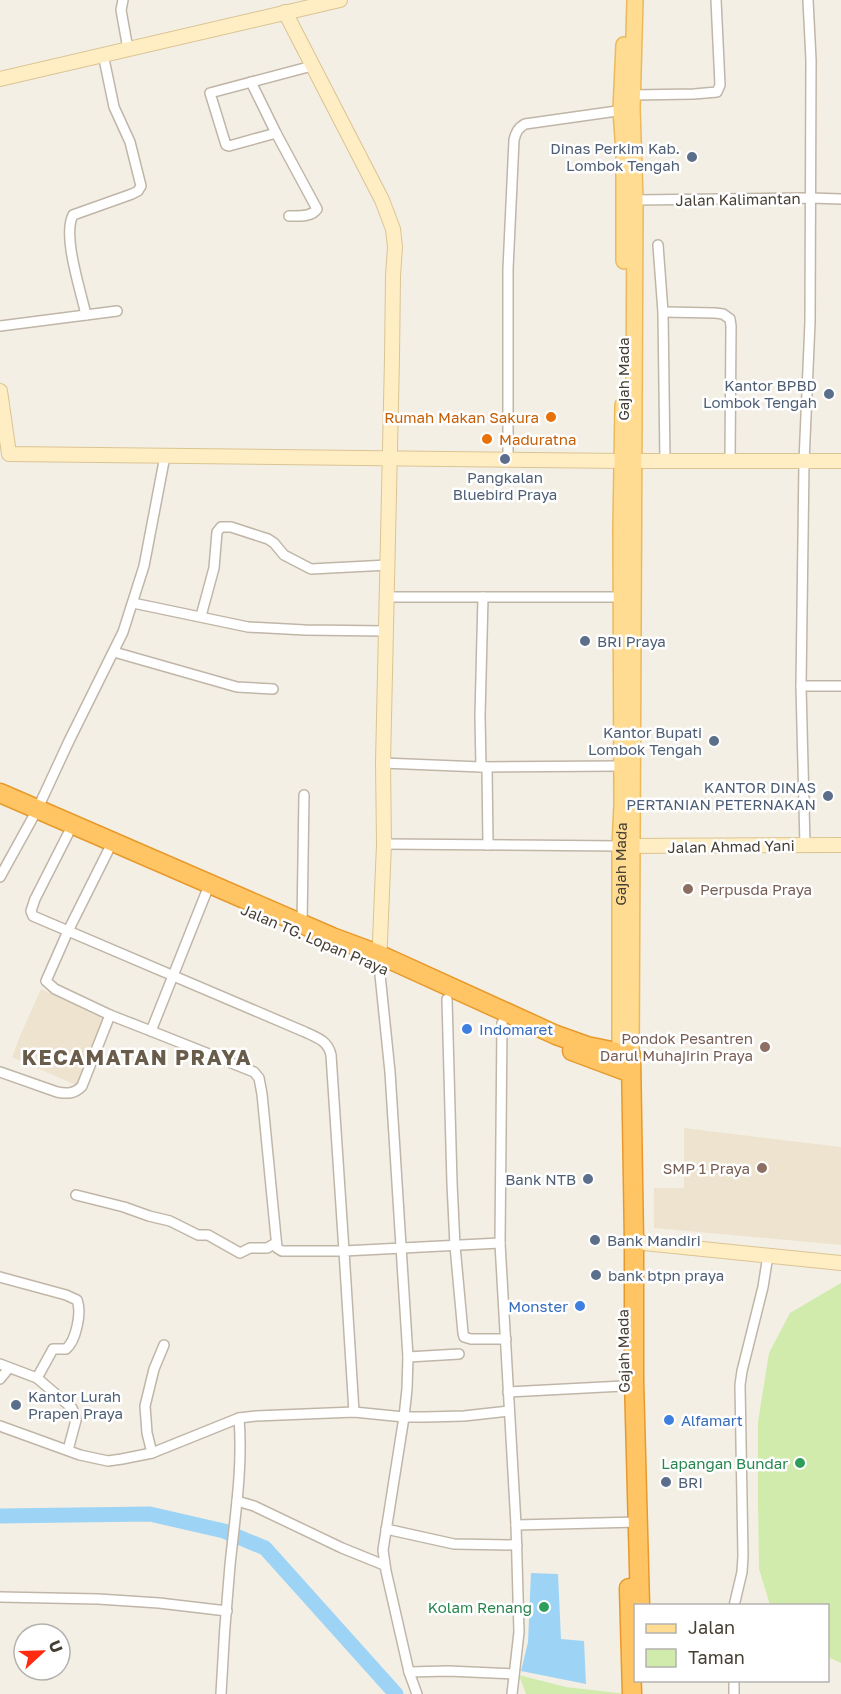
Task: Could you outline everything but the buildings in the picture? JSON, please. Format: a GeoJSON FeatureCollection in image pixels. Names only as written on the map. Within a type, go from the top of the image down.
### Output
{"type":"FeatureCollection","features":[{"type":"Feature","properties":{"kind":"highway","name":"Jalan TG. Lopan Praya"},"geometry":{"type":"LineString","coordinates":[[0,793],[68,834],[206,893],[378,959],[556,1035],[626,1062]]}},
{"type":"Feature","properties":{"kind":"highway","name":"Jalan TG. Lopan Praya"},"geometry":{"type":"LineString","coordinates":[[0,805],[34,815],[332,937],[378,959],[447,999],[502,1023],[590,1059],[626,1062]]}},
{"type":"Feature","properties":{"kind":"highway","name":"Gajah Mada"},"geometry":{"type":"LineString","coordinates":[[626,1062],[634,1242],[632,1694]]}},
{"type":"Feature","properties":{"kind":"highway","name":"Gajah Mada"},"geometry":{"type":"LineString","coordinates":[[626,1062],[623,1386],[640,1604]]}},
{"type":"Feature","properties":{"kind":"main road","name":"Gajah Mada"},"geometry":{"type":"LineString","coordinates":[[625,0],[635,201],[629,300]]}},
{"type":"Feature","properties":{"kind":"main road","name":"Gajah Mada"},"geometry":{"type":"LineString","coordinates":[[626,1062],[626,847],[621,766],[627,683],[629,300],[624,152],[635,0]]}},
{"type":"Feature","properties":{"kind":"main road","name":"Gajah Mada"},"geometry":{"type":"LineString","coordinates":[[626,847],[633,803],[621,597],[628,461]]}},
{"type":"Feature","properties":{"kind":"street"},"geometry":{"type":"LineString","coordinates":[[123,0],[121,12],[128,49]]}},
{"type":"Feature","properties":{"kind":"street"},"geometry":{"type":"LineString","coordinates":[[1,76],[340,0]]}},
{"type":"Feature","properties":{"kind":"street"},"geometry":{"type":"LineString","coordinates":[[508,459],[508,269],[516,132],[525,124],[694,94],[717,92],[720,85],[716,0]]}},
{"type":"Feature","properties":{"kind":"street"},"geometry":{"type":"LineString","coordinates":[[805,845],[801,686],[804,462],[812,198],[808,0]]}},
{"type":"Feature","properties":{"kind":"street"},"geometry":{"type":"LineString","coordinates":[[285,12],[382,200],[393,229],[395,247],[383,763],[384,844],[378,959],[391,1082],[408,1357],[404,1417],[383,1545],[384,1565],[409,1672],[417,1694]]}},
{"type":"Feature","properties":{"kind":"street"},"geometry":{"type":"LineString","coordinates":[[86,315],[69,237],[71,218],[73,215],[132,194],[141,186],[130,142],[112,103],[103,54]]}},
{"type":"Feature","properties":{"kind":"street"},"geometry":{"type":"LineString","coordinates":[[276,133],[229,146],[225,145],[210,93],[312,66]]}},
{"type":"Feature","properties":{"kind":"street"},"geometry":{"type":"LineString","coordinates":[[252,82],[276,133],[317,209],[309,215],[289,216]]}},
{"type":"Feature","properties":{"kind":"street","name":"Jalan Kalimantan"},"geometry":{"type":"LineString","coordinates":[[635,201],[841,199]]}},
{"type":"Feature","properties":{"kind":"street"},"geometry":{"type":"LineString","coordinates":[[658,245],[663,312],[666,462]]}},
{"type":"Feature","properties":{"kind":"street"},"geometry":{"type":"LineString","coordinates":[[0,326],[117,311]]}},
{"type":"Feature","properties":{"kind":"street"},"geometry":{"type":"LineString","coordinates":[[663,312],[715,313],[723,314],[730,319],[730,461]]}},
{"type":"Feature","properties":{"kind":"street"},"geometry":{"type":"LineString","coordinates":[[0,391],[4,454],[666,462],[841,461]]}},
{"type":"Feature","properties":{"kind":"street"},"geometry":{"type":"LineString","coordinates":[[0,877],[34,815],[123,632],[144,566],[165,456]]}},
{"type":"Feature","properties":{"kind":"street"},"geometry":{"type":"LineString","coordinates":[[201,616],[214,568],[217,532],[221,527],[231,527],[268,539],[284,555],[311,569],[388,565]]}},
{"type":"Feature","properties":{"kind":"street"},"geometry":{"type":"LineString","coordinates":[[388,597],[621,597]]}},
{"type":"Feature","properties":{"kind":"street"},"geometry":{"type":"LineString","coordinates":[[483,597],[480,716],[488,845]]}},
{"type":"Feature","properties":{"kind":"street"},"geometry":{"type":"LineString","coordinates":[[133,603],[255,627],[386,631]]}},
{"type":"Feature","properties":{"kind":"street"},"geometry":{"type":"LineString","coordinates":[[114,652],[237,687],[273,689]]}},
{"type":"Feature","properties":{"kind":"street"},"geometry":{"type":"LineString","coordinates":[[801,686],[841,686]]}},
{"type":"Feature","properties":{"kind":"street"},"geometry":{"type":"LineString","coordinates":[[383,763],[484,767],[621,766]]}},
{"type":"Feature","properties":{"kind":"street"},"geometry":{"type":"LineString","coordinates":[[302,924],[304,795]]}},
{"type":"Feature","properties":{"kind":"street"},"geometry":{"type":"LineString","coordinates":[[68,834],[40,888],[31,911],[33,916],[305,1032],[328,1046],[332,1055],[354,1412]]}},
{"type":"Feature","properties":{"kind":"street"},"geometry":{"type":"LineString","coordinates":[[384,844],[626,847]]}},
{"type":"Feature","properties":{"kind":"street","name":"Jalan Ahmad Yani"},"geometry":{"type":"LineString","coordinates":[[626,847],[841,844]]}},
{"type":"Feature","properties":{"kind":"street"},"geometry":{"type":"LineString","coordinates":[[108,851],[68,931],[46,982],[111,1015],[258,1075],[266,1119],[278,1250],[344,1251],[500,1243]]}},
{"type":"Feature","properties":{"kind":"street"},"geometry":{"type":"LineString","coordinates":[[151,1031],[206,893]]}},
{"type":"Feature","properties":{"kind":"street"},"geometry":{"type":"LineString","coordinates":[[447,999],[454,1246],[463,1335],[471,1339],[506,1338]]}},
{"type":"Feature","properties":{"kind":"street"},"geometry":{"type":"LineString","coordinates":[[0,1072],[57,1092],[65,1094],[76,1092],[82,1086],[111,1015]]}},
{"type":"Feature","properties":{"kind":"street"},"geometry":{"type":"LineString","coordinates":[[502,1023],[500,1243],[517,1545],[519,1632],[512,1694]]}},
{"type":"Feature","properties":{"kind":"street"},"geometry":{"type":"LineString","coordinates":[[76,1195],[170,1221],[198,1235],[208,1235],[239,1252],[267,1248],[276,1243]]}},
{"type":"Feature","properties":{"kind":"street"},"geometry":{"type":"LineString","coordinates":[[634,1242],[841,1263]]}},
{"type":"Feature","properties":{"kind":"street"},"geometry":{"type":"LineString","coordinates":[[734,1604],[743,1556],[740,1385],[763,1287],[768,1255]]}},
{"type":"Feature","properties":{"kind":"street"},"geometry":{"type":"LineString","coordinates":[[0,1277],[66,1295],[77,1300],[79,1305],[79,1320],[70,1346],[66,1349],[53,1349],[37,1378]]}},
{"type":"Feature","properties":{"kind":"street"},"geometry":{"type":"LineString","coordinates":[[152,1453],[147,1433],[145,1406],[154,1369],[164,1345]]}},
{"type":"Feature","properties":{"kind":"street"},"geometry":{"type":"LineString","coordinates":[[408,1357],[459,1354]]}},
{"type":"Feature","properties":{"kind":"street"},"geometry":{"type":"LineString","coordinates":[[0,1379],[4,1366],[37,1378],[72,1408],[76,1424],[68,1450]]}},
{"type":"Feature","properties":{"kind":"street"},"geometry":{"type":"LineString","coordinates":[[508,1392],[623,1386]]}},
{"type":"Feature","properties":{"kind":"street"},"geometry":{"type":"LineString","coordinates":[[0,1426],[80,1455],[108,1461],[152,1453],[239,1418],[354,1412],[404,1417],[464,1416],[509,1411]]}},
{"type":"Feature","properties":{"kind":"street"},"geometry":{"type":"LineString","coordinates":[[221,1694],[240,1467],[239,1418]]}},
{"type":"Feature","properties":{"kind":"street"},"geometry":{"type":"LineString","coordinates":[[237,1501],[254,1506],[342,1548],[384,1565]]}},
{"type":"Feature","properties":{"kind":"street"},"geometry":{"type":"LineString","coordinates":[[516,1525],[632,1523]]}},
{"type":"Feature","properties":{"kind":"street"},"geometry":{"type":"LineString","coordinates":[[386,1529],[454,1545],[517,1545]]}},
{"type":"Feature","properties":{"kind":"street"},"geometry":{"type":"LineString","coordinates":[[0,1597],[98,1599],[227,1611]]}},
{"type":"Feature","properties":{"kind":"street"},"geometry":{"type":"LineString","coordinates":[[409,1672],[514,1674]]}},
{"type":"Feature","properties":{"kind":"shaded area"},"geometry":{"type":"Polygon","coordinates":[[[41,989],[107,1018],[78,1086],[12,1057],[41,989]]]}},
{"type":"Feature","properties":{"kind":"shaded area","name":"SMP 1 Praya"},"geometry":{"type":"Polygon","coordinates":[[[684,1128],[841,1147],[841,1245],[654,1228],[654,1188],[684,1188],[684,1128]]]}},
{"type":"Feature","properties":{"kind":"green space","name":"Lapangan Bundar"},"geometry":{"type":"Polygon","coordinates":[[[841,1283],[841,1663],[829,1657],[829,1604],[770,1604],[759,1569],[758,1422],[769,1353],[790,1313],[841,1283]]]}},
{"type":"Feature","properties":{"kind":"green space"},"geometry":{"type":"Polygon","coordinates":[[[519,1675],[566,1687],[626,1694],[526,1694],[519,1675]]]}},
{"type":"Feature","properties":{"kind":"water","name":"Kolam Renang"},"geometry":{"type":"Polygon","coordinates":[[[531,1573],[558,1574],[561,1639],[584,1641],[586,1684],[521,1671],[528,1642],[531,1573]]]}},
{"type":"Feature","properties":{"kind":"waterway"},"geometry":{"type":"LineString","coordinates":[[0,1516],[150,1514],[224,1531],[265,1548],[396,1694]]}},
{"type":"Feature","properties":{"kind":"place","name":"Dinas Perkim Kab. Lombok Tengah"},"geometry":{"type":"Point","coordinates":[692,157]}},
{"type":"Feature","properties":{"kind":"place","name":"Kantor BPBD Lombok Tengah"},"geometry":{"type":"Point","coordinates":[829,394]}},
{"type":"Feature","properties":{"kind":"place","name":"Rumah Makan Sakura"},"geometry":{"type":"Point","coordinates":[551,417]}},
{"type":"Feature","properties":{"kind":"place","name":"Maduratna"},"geometry":{"type":"Point","coordinates":[487,439]}},
{"type":"Feature","properties":{"kind":"place","name":"Pangkalan Bluebird Praya"},"geometry":{"type":"Point","coordinates":[505,459]}},
{"type":"Feature","properties":{"kind":"place","name":"BRI Praya"},"geometry":{"type":"Point","coordinates":[585,641]}},
{"type":"Feature","properties":{"kind":"place","name":"Kantor Bupati Lombok Tengah"},"geometry":{"type":"Point","coordinates":[714,741]}},
{"type":"Feature","properties":{"kind":"place","name":"KANTOR DINAS PERTANIAN PETERNAKAN"},"geometry":{"type":"Point","coordinates":[828,796]}},
{"type":"Feature","properties":{"kind":"place","name":"Perpusda Praya"},"geometry":{"type":"Point","coordinates":[688,889]}},
{"type":"Feature","properties":{"kind":"place","name":"Indomaret"},"geometry":{"type":"Point","coordinates":[467,1029]}},
{"type":"Feature","properties":{"kind":"place","name":"Pondok Pesantren Darul Muhajirin Praya"},"geometry":{"type":"Point","coordinates":[765,1047]}},
{"type":"Feature","properties":{"kind":"place","name":"SMP 1 Praya"},"geometry":{"type":"Point","coordinates":[762,1168]}},
{"type":"Feature","properties":{"kind":"place","name":"Bank NTB"},"geometry":{"type":"Point","coordinates":[588,1179]}},
{"type":"Feature","properties":{"kind":"place","name":"Bank Mandiri"},"geometry":{"type":"Point","coordinates":[595,1240]}},
{"type":"Feature","properties":{"kind":"place","name":"bank btpn praya"},"geometry":{"type":"Point","coordinates":[596,1275]}},
{"type":"Feature","properties":{"kind":"place","name":"Monster"},"geometry":{"type":"Point","coordinates":[580,1306]}},
{"type":"Feature","properties":{"kind":"place","name":"Kantor Lurah Prapen Praya"},"geometry":{"type":"Point","coordinates":[16,1405]}},
{"type":"Feature","properties":{"kind":"place","name":"Alfamart"},"geometry":{"type":"Point","coordinates":[669,1420]}},
{"type":"Feature","properties":{"kind":"place","name":"Lapangan Bundar"},"geometry":{"type":"Point","coordinates":[800,1463]}},
{"type":"Feature","properties":{"kind":"place","name":"BRI"},"geometry":{"type":"Point","coordinates":[666,1482]}},
{"type":"Feature","properties":{"kind":"place","name":"Kolam Renang"},"geometry":{"type":"Point","coordinates":[544,1607]}},
{"type":"Feature","properties":{"kind":"district","name":"KECAMATAN PRAYA"},"geometry":{"type":"Point","coordinates":[137,1057]}}]}
